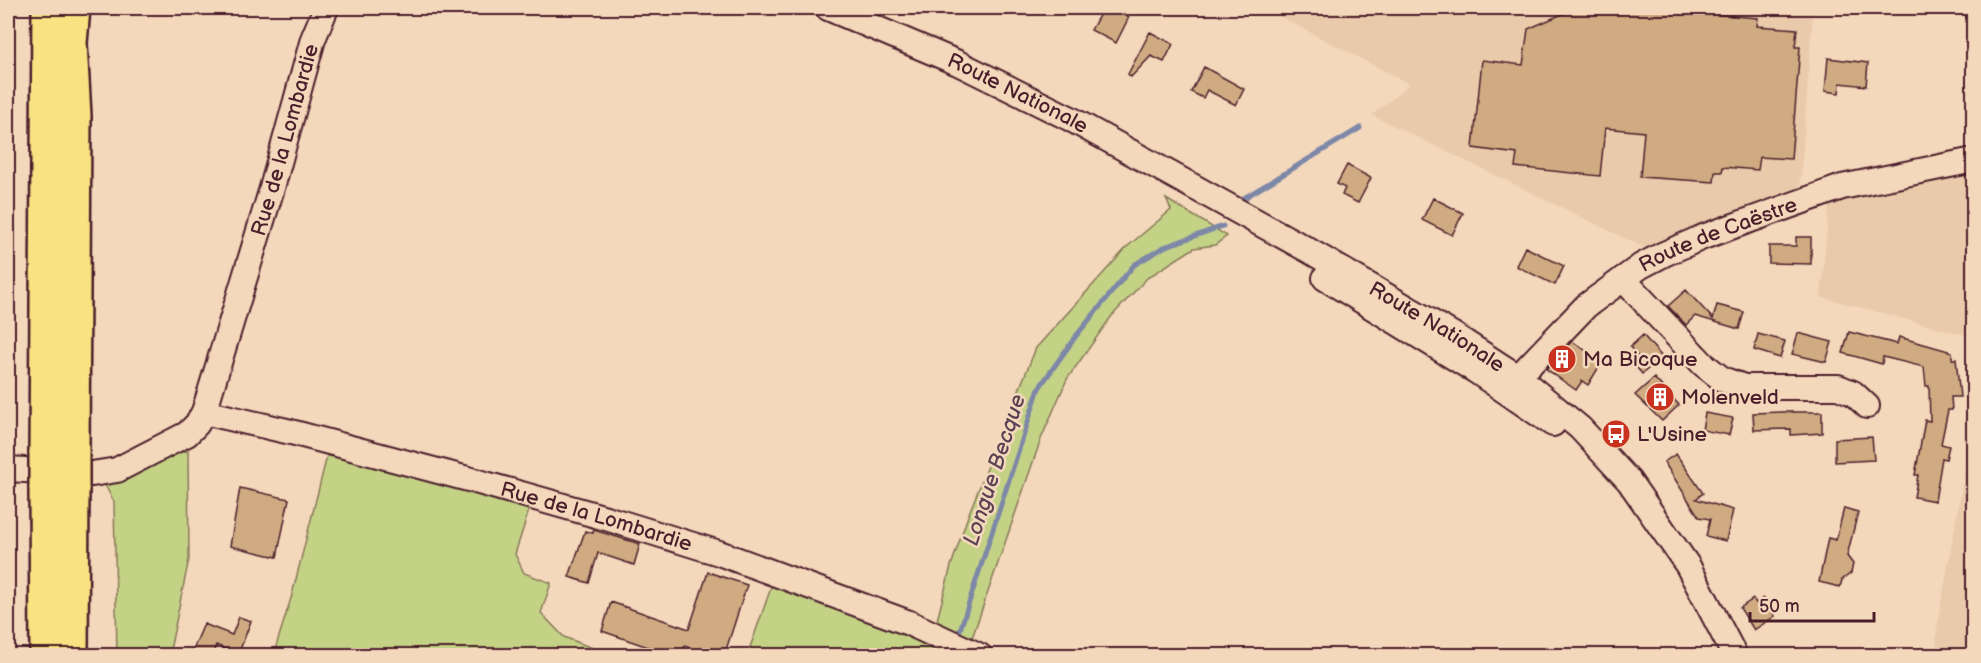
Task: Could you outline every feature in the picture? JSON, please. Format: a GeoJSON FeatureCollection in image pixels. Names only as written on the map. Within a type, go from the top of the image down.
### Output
{"type":"FeatureCollection","features":[{"type":"Feature","properties":{"kind":"highway"},"geometry":{"type":"LineString","coordinates":[[49,8],[59,487],[71,656]]}},
{"type":"Feature","properties":{"kind":"highway"},"geometry":{"type":"LineString","coordinates":[[59,453],[74,116],[70,43],[73,8]]}},
{"type":"Feature","properties":{"kind":"highway"},"geometry":{"type":"LineString","coordinates":[[46,656],[59,487]]}},
{"type":"Feature","properties":{"kind":"street","name":"Rue de la Lombardie"},"geometry":{"type":"LineString","coordinates":[[8,469],[92,474],[117,471],[187,434],[197,424],[204,412],[272,188],[313,39],[327,8]]}},
{"type":"Feature","properties":{"kind":"street","name":"Route Nationale"},"geometry":{"type":"LineString","coordinates":[[828,8],[902,38],[998,82],[1111,140],[1452,334],[1513,385],[1556,407],[1594,442],[1629,481],[1688,566],[1735,656]]}},
{"type":"Feature","properties":{"kind":"street","name":"Route de Caëstre"},"geometry":{"type":"LineString","coordinates":[[1513,385],[1577,315],[1597,297],[1654,259],[1691,242],[1818,194],[1855,184],[1974,160]]}},
{"type":"Feature","properties":{"kind":"street"},"geometry":{"type":"LineString","coordinates":[[1623,279],[1703,364],[1722,379],[1744,387],[1838,387],[1853,393],[1867,406]]}},
{"type":"Feature","properties":{"kind":"street","name":"Rue de la Lombardie"},"geometry":{"type":"LineString","coordinates":[[204,412],[291,432],[468,479],[720,553],[909,623],[980,655]]}},
{"type":"Feature","properties":{"kind":"shaded area"},"geometry":{"type":"Polygon","coordinates":[[[1263,8],[1813,8],[1800,188],[1651,251],[1372,115],[1410,84],[1263,8]]]}},
{"type":"Feature","properties":{"kind":"shaded area"},"geometry":{"type":"Polygon","coordinates":[[[1973,145],[1973,337],[1821,297],[1829,205],[1883,186],[1876,166],[1973,145]]]}},
{"type":"Feature","properties":{"kind":"shaded area"},"geometry":{"type":"Polygon","coordinates":[[[1973,424],[1973,655],[1936,655],[1937,628],[1973,424]]]}},
{"type":"Feature","properties":{"kind":"green space"},"geometry":{"type":"Polygon","coordinates":[[[1166,199],[1227,236],[1215,245],[1194,248],[1147,278],[1111,317],[1067,379],[1041,439],[971,641],[935,628],[951,566],[969,513],[1036,348],[1128,246],[1171,210],[1166,199]]]}},
{"type":"Feature","properties":{"kind":"green space"},"geometry":{"type":"Polygon","coordinates":[[[329,448],[532,501],[515,554],[524,573],[551,583],[541,613],[564,637],[610,655],[273,656],[292,595],[329,448]]]}},
{"type":"Feature","properties":{"kind":"green space"},"geometry":{"type":"Polygon","coordinates":[[[188,451],[189,559],[169,655],[117,655],[114,502],[105,485],[127,479],[168,457],[188,451]]]}},
{"type":"Feature","properties":{"kind":"green space"},"geometry":{"type":"Polygon","coordinates":[[[773,582],[943,649],[949,655],[747,656],[773,582]]]}},
{"type":"Feature","properties":{"kind":"building"},"geometry":{"type":"Polygon","coordinates":[[[1576,8],[1663,8],[1663,10],[1758,18],[1757,26],[1797,29],[1795,47],[1800,47],[1791,159],[1760,157],[1758,170],[1723,167],[1722,172],[1715,172],[1714,182],[1640,177],[1644,132],[1605,128],[1600,176],[1515,167],[1517,154],[1473,148],[1482,60],[1523,65],[1528,29],[1576,8]]]}},
{"type":"Feature","properties":{"kind":"building"},"geometry":{"type":"Polygon","coordinates":[[[1116,10],[1129,17],[1116,43],[1091,30],[1101,12],[1105,14],[1116,10]]]}},
{"type":"Feature","properties":{"kind":"building"},"geometry":{"type":"Polygon","coordinates":[[[1150,32],[1173,44],[1164,62],[1151,56],[1131,77],[1128,74],[1150,32]]]}},
{"type":"Feature","properties":{"kind":"building"},"geometry":{"type":"Polygon","coordinates":[[[1828,58],[1868,63],[1866,86],[1840,83],[1839,93],[1825,91],[1828,58]]]}},
{"type":"Feature","properties":{"kind":"building"},"geometry":{"type":"Polygon","coordinates":[[[1204,67],[1244,89],[1236,105],[1207,90],[1203,98],[1191,92],[1204,67]]]}},
{"type":"Feature","properties":{"kind":"building"},"geometry":{"type":"Polygon","coordinates":[[[1347,165],[1371,178],[1358,203],[1342,195],[1345,188],[1337,184],[1347,165]]]}},
{"type":"Feature","properties":{"kind":"building"},"geometry":{"type":"Polygon","coordinates":[[[1433,198],[1463,213],[1452,235],[1422,220],[1433,198]]]}},
{"type":"Feature","properties":{"kind":"building"},"geometry":{"type":"Polygon","coordinates":[[[1796,237],[1811,237],[1811,264],[1769,263],[1769,246],[1796,246],[1796,237]]]}},
{"type":"Feature","properties":{"kind":"building"},"geometry":{"type":"Polygon","coordinates":[[[1525,247],[1564,266],[1555,285],[1516,266],[1525,247]]]}},
{"type":"Feature","properties":{"kind":"building"},"geometry":{"type":"Polygon","coordinates":[[[1686,290],[1713,319],[1717,305],[1744,312],[1739,329],[1695,316],[1686,325],[1668,306],[1686,290]]]}},
{"type":"Feature","properties":{"kind":"building"},"geometry":{"type":"Polygon","coordinates":[[[1849,332],[1897,344],[1899,337],[1952,352],[1952,359],[1956,359],[1960,397],[1951,397],[1952,410],[1948,410],[1941,444],[1949,446],[1946,459],[1942,458],[1935,501],[1914,497],[1918,475],[1915,475],[1925,420],[1930,421],[1929,386],[1926,386],[1924,367],[1883,357],[1882,364],[1843,353],[1849,332]]]}},
{"type":"Feature","properties":{"kind":"building"},"geometry":{"type":"Polygon","coordinates":[[[1798,333],[1832,342],[1826,362],[1792,354],[1798,333]]]}},
{"type":"Feature","properties":{"kind":"building"},"geometry":{"type":"Polygon","coordinates":[[[1758,334],[1785,341],[1780,358],[1754,350],[1758,334]]]}},
{"type":"Feature","properties":{"kind":"building"},"geometry":{"type":"Polygon","coordinates":[[[1643,335],[1662,357],[1642,374],[1633,363],[1639,358],[1630,347],[1643,335]]]}},
{"type":"Feature","properties":{"kind":"building"},"geometry":{"type":"Polygon","coordinates":[[[1572,341],[1602,362],[1588,385],[1582,381],[1576,390],[1546,369],[1572,341]]]}},
{"type":"Feature","properties":{"kind":"building","name":"Molenveld"},"geometry":{"type":"Polygon","coordinates":[[[1654,378],[1679,405],[1662,421],[1635,395],[1654,378]]]}},
{"type":"Feature","properties":{"kind":"building"},"geometry":{"type":"Polygon","coordinates":[[[1822,412],[1822,433],[1791,435],[1791,429],[1754,430],[1753,413],[1822,412]]]}},
{"type":"Feature","properties":{"kind":"building"},"geometry":{"type":"Polygon","coordinates":[[[1705,413],[1733,418],[1729,435],[1702,430],[1705,413]]]}},
{"type":"Feature","properties":{"kind":"building"},"geometry":{"type":"Polygon","coordinates":[[[1872,437],[1874,460],[1835,462],[1835,439],[1872,437]]]}},
{"type":"Feature","properties":{"kind":"building"},"geometry":{"type":"Polygon","coordinates":[[[1676,454],[1703,493],[1696,499],[1733,510],[1726,541],[1706,536],[1710,519],[1699,517],[1664,462],[1676,454]]]}},
{"type":"Feature","properties":{"kind":"building"},"geometry":{"type":"Polygon","coordinates":[[[240,488],[289,499],[277,557],[230,546],[240,488]]]}},
{"type":"Feature","properties":{"kind":"building"},"geometry":{"type":"Polygon","coordinates":[[[1844,508],[1858,512],[1847,556],[1853,564],[1851,573],[1842,580],[1840,587],[1819,582],[1828,538],[1836,540],[1844,508]]]}},
{"type":"Feature","properties":{"kind":"building"},"geometry":{"type":"Polygon","coordinates":[[[594,530],[640,544],[634,565],[598,553],[589,583],[569,577],[585,531],[593,533],[594,530]]]}},
{"type":"Feature","properties":{"kind":"building"},"geometry":{"type":"Polygon","coordinates":[[[708,572],[747,585],[724,656],[713,656],[685,646],[681,656],[674,656],[602,631],[611,602],[689,629],[708,572]]]}},
{"type":"Feature","properties":{"kind":"building"},"geometry":{"type":"Polygon","coordinates":[[[1764,598],[1775,616],[1754,630],[1740,608],[1753,599],[1756,603],[1764,598]]]}},
{"type":"Feature","properties":{"kind":"building"},"geometry":{"type":"Polygon","coordinates":[[[239,617],[251,621],[238,655],[216,645],[212,656],[200,656],[192,652],[204,624],[232,635],[239,617]]]}},
{"type":"Feature","properties":{"kind":"waterway","name":"Longue Becque"},"geometry":{"type":"LineString","coordinates":[[1244,198],[1360,128]]}},
{"type":"Feature","properties":{"kind":"waterway","name":"Longue Becque"},"geometry":{"type":"LineString","coordinates":[[960,630],[1039,388],[1076,336],[1134,265],[1164,247],[1223,226]]}},
{"type":"Feature","properties":{"kind":"place","name":"Ma Bicoque"},"geometry":{"type":"Point","coordinates":[1562,359]}},
{"type":"Feature","properties":{"kind":"place","name":"Molenveld"},"geometry":{"type":"Point","coordinates":[1660,397]}},
{"type":"Feature","properties":{"kind":"place","name":"L'Usine"},"geometry":{"type":"Point","coordinates":[1616,434]}}]}
